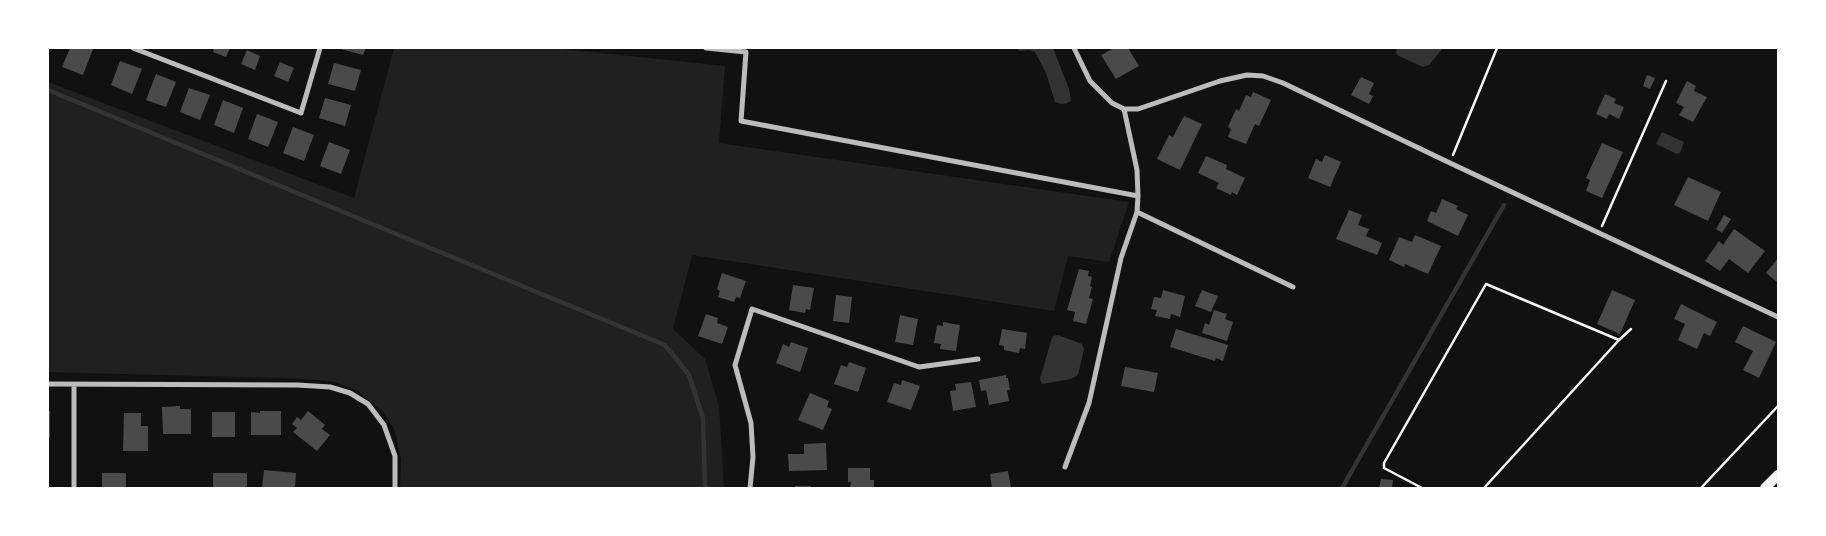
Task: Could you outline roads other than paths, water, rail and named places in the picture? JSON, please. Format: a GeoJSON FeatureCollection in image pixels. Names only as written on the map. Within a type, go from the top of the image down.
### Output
{"type":"FeatureCollection","features":[{"type":"Feature","properties":{"kind":"main road"},"geometry":{"type":"LineString","coordinates":[[1766,488],[1778,475]]}},
{"type":"Feature","properties":{"kind":"street"},"geometry":{"type":"LineString","coordinates":[[133,48],[301,113],[320,48]]}},
{"type":"Feature","properties":{"kind":"street"},"geometry":{"type":"LineString","coordinates":[[706,48],[746,52],[741,121],[1138,196]]}},
{"type":"Feature","properties":{"kind":"street"},"geometry":{"type":"LineString","coordinates":[[1074,48],[1090,81],[1112,104],[1124,109],[1138,109],[1229,79],[1247,75],[1263,76],[1283,83],[1778,318]]}},
{"type":"Feature","properties":{"kind":"street"},"geometry":{"type":"LineString","coordinates":[[1065,467],[1088,403],[1121,258],[1137,212],[1137,170],[1124,109]]}},
{"type":"Feature","properties":{"kind":"street"},"geometry":{"type":"LineString","coordinates":[[1137,212],[1294,287]]}},
{"type":"Feature","properties":{"kind":"street"},"geometry":{"type":"LineString","coordinates":[[750,488],[753,457],[751,423],[735,364],[752,309],[919,367],[978,359]]}},
{"type":"Feature","properties":{"kind":"street"},"geometry":{"type":"LineString","coordinates":[[48,384],[297,385],[330,387],[343,391],[368,404],[384,425],[395,456],[395,488]]}},
{"type":"Feature","properties":{"kind":"street"},"geometry":{"type":"LineString","coordinates":[[74,385],[74,488]]}},
{"type":"Feature","properties":{"kind":"waterway"},"geometry":{"type":"LineString","coordinates":[[48,90],[665,345],[689,375],[703,418],[705,488]]}},
{"type":"Feature","properties":{"kind":"waterway"},"geometry":{"type":"LineString","coordinates":[[1342,488],[1504,205]]}}]}
